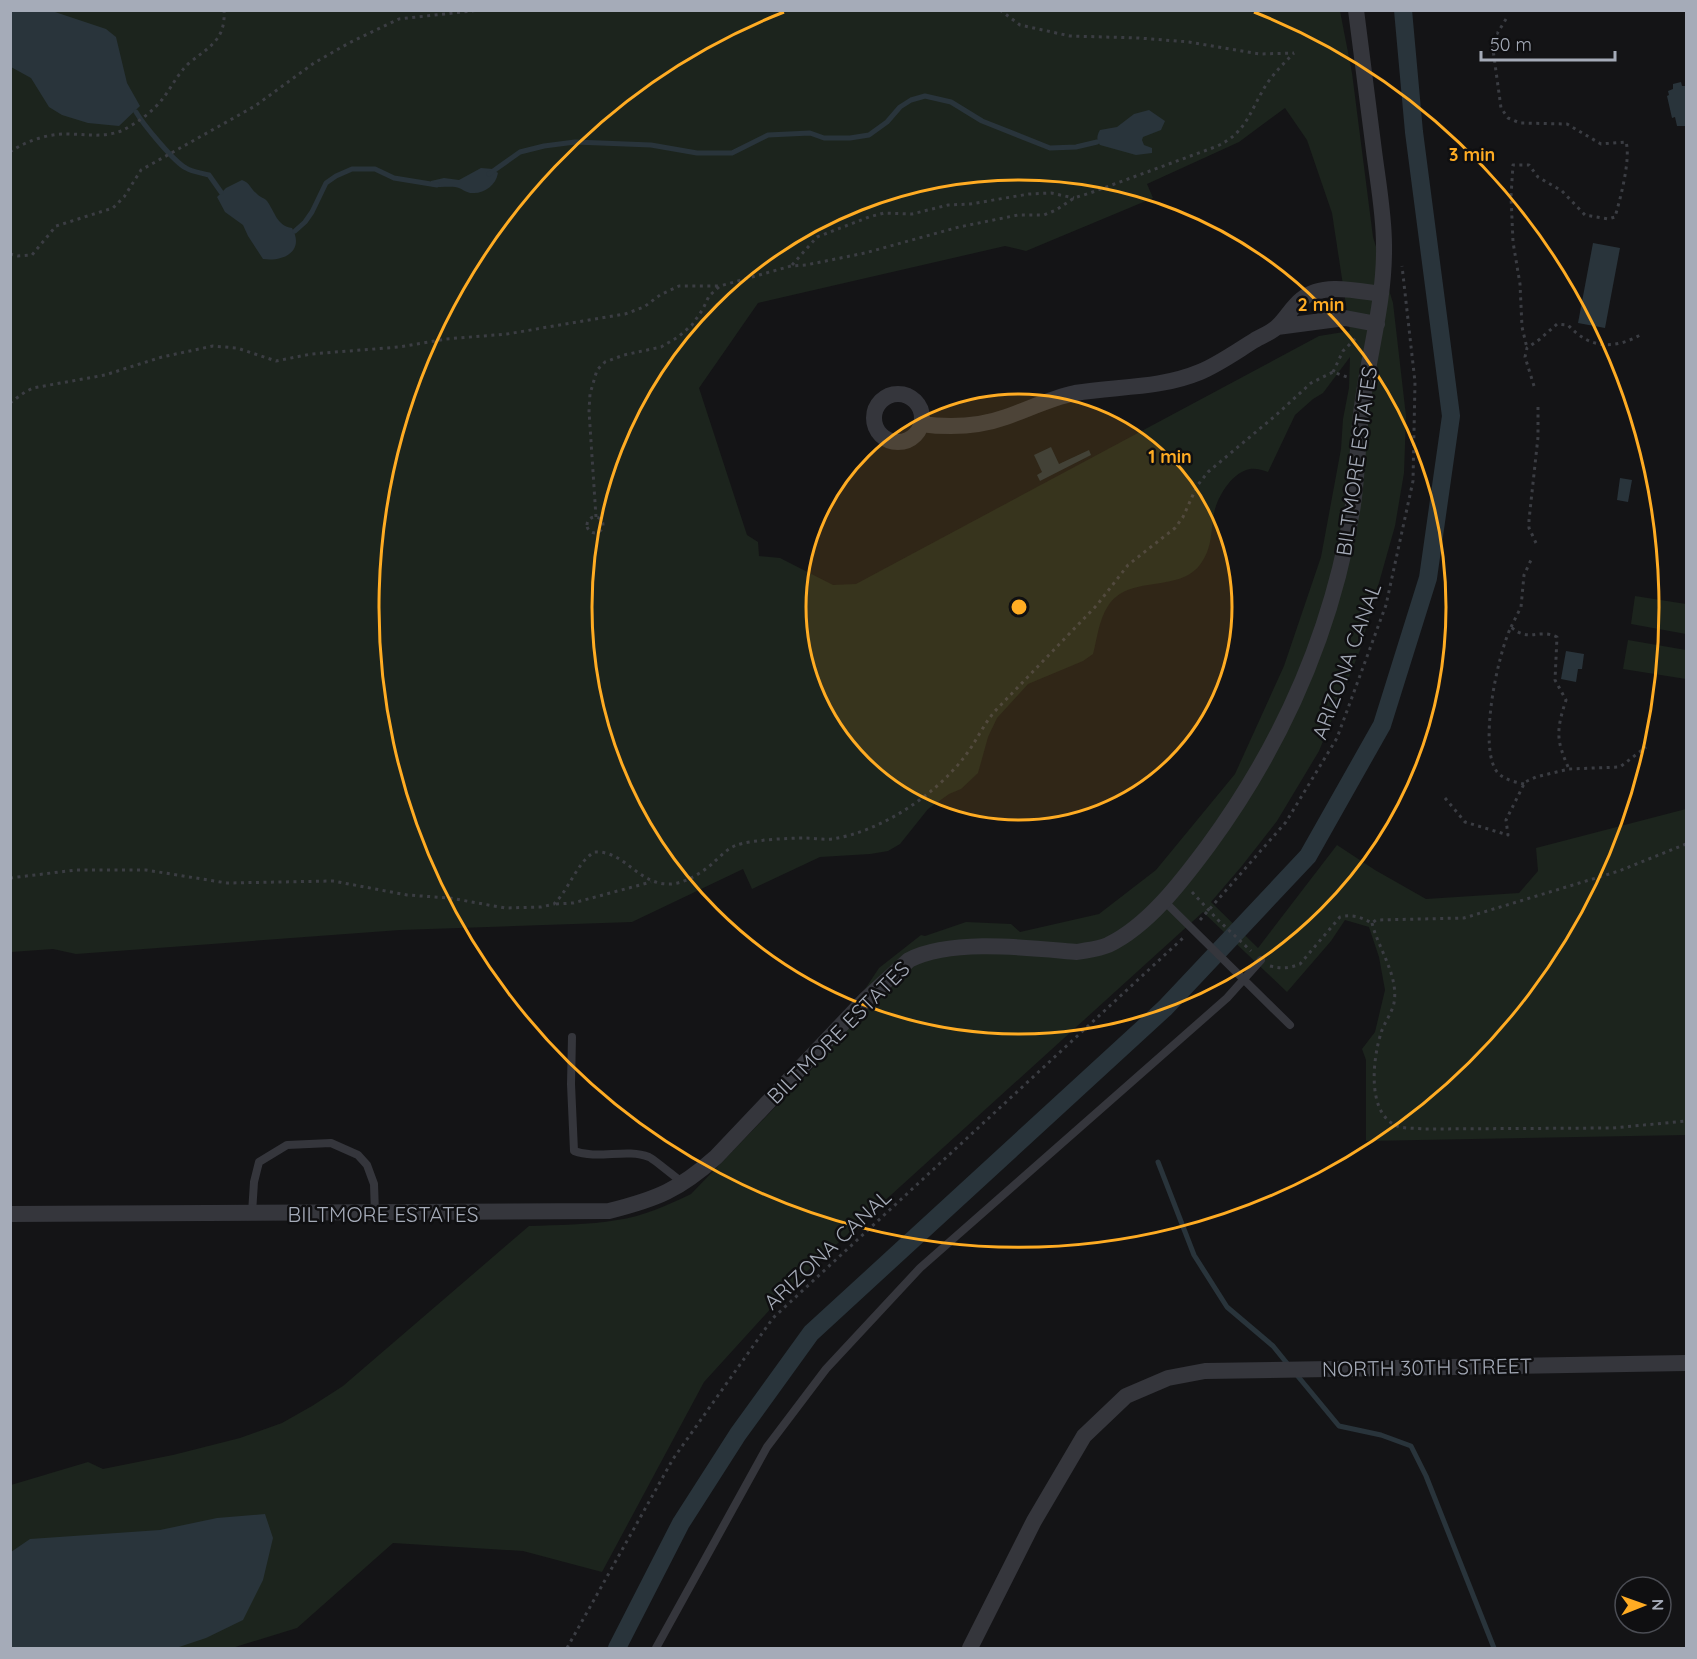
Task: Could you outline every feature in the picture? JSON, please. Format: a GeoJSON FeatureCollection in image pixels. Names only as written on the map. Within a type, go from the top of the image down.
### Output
{"type":"FeatureCollection","features":[{"type":"Feature","properties":{"kind":"street","name":"BILTMORE ESTATES"},"geometry":{"type":"LineString","coordinates":[[10,1214],[609,1212],[641,1203],[684,1184],[716,1157],[865,1000],[916,956],[952,948],[990,947],[1077,952],[1091,950],[1108,944],[1140,924],[1200,857],[1251,783],[1287,718],[1312,658],[1331,603],[1347,540],[1353,507],[1362,407],[1381,294],[1384,245],[1383,215],[1356,10]]}},
{"type":"Feature","properties":{"kind":"street"},"geometry":{"type":"LineString","coordinates":[[1277,327],[1291,308],[1305,296],[1329,289],[1347,288],[1381,294]]}},
{"type":"Feature","properties":{"kind":"street"},"geometry":{"type":"LineString","coordinates":[[921,424],[951,428],[974,425],[1004,418],[1060,396],[1172,381],[1200,372],[1277,327],[1344,318],[1377,324]]}},
{"type":"Feature","properties":{"kind":"street","name":"NORTH 30TH STREET"},"geometry":{"type":"LineString","coordinates":[[970,1648],[1034,1521],[1084,1436],[1126,1396],[1167,1378],[1205,1371],[1686,1363]]}},
{"type":"Feature","properties":{"kind":"lane"},"geometry":{"type":"LineString","coordinates":[[1162,900],[1290,1025]]}},
{"type":"Feature","properties":{"kind":"lane"},"geometry":{"type":"LineString","coordinates":[[656,1648],[767,1447],[826,1369],[920,1268],[1227,998],[1261,960]]}},
{"type":"Feature","properties":{"kind":"lane"},"geometry":{"type":"LineString","coordinates":[[572,1038],[571,1084],[574,1151],[585,1155],[638,1155],[651,1158],[684,1184]]}},
{"type":"Feature","properties":{"kind":"lane"},"geometry":{"type":"LineString","coordinates":[[252,1214],[254,1182],[259,1162],[287,1144],[331,1143],[358,1155],[367,1165],[374,1184],[375,1214]]}},
{"type":"Feature","properties":{"kind":"path"},"geometry":{"type":"LineString","coordinates":[[10,152],[22,144],[53,135],[110,134],[137,121],[159,104],[182,70],[218,39],[224,22],[224,10]]}},
{"type":"Feature","properties":{"kind":"path"},"geometry":{"type":"LineString","coordinates":[[10,254],[32,255],[56,226],[113,208],[124,197],[141,170],[255,106],[322,58],[367,33],[408,17],[480,10]]}},
{"type":"Feature","properties":{"kind":"path"},"geometry":{"type":"LineString","coordinates":[[10,403],[33,388],[105,375],[162,357],[213,346],[237,348],[276,361],[311,354],[399,347],[446,339],[507,334],[625,314],[644,307],[679,285],[720,286],[791,266],[865,253],[959,227],[1018,215],[1044,215],[1074,198],[1229,141],[1244,126],[1272,76],[1294,53],[1259,54],[1189,42],[1070,36],[1020,25],[1000,10]]}},
{"type":"Feature","properties":{"kind":"path"},"geometry":{"type":"LineString","coordinates":[[1506,19],[1492,42],[1501,108],[1508,118],[1520,123],[1567,124],[1600,144],[1626,142],[1628,149],[1622,185],[1623,192],[1615,217],[1608,219],[1585,215],[1562,191],[1538,177],[1529,165],[1512,165],[1513,242],[1521,284],[1522,327],[1527,348],[1525,357],[1533,386]]}},
{"type":"Feature","properties":{"kind":"path"},"geometry":{"type":"LineString","coordinates":[[791,266],[817,237],[884,213],[912,214],[948,205],[970,204],[1029,194],[1051,193],[1074,198]]}},
{"type":"Feature","properties":{"kind":"path"},"geometry":{"type":"LineString","coordinates":[[705,286],[709,296]]}},
{"type":"Feature","properties":{"kind":"path"},"geometry":{"type":"LineString","coordinates":[[596,517],[589,411],[590,394],[597,370],[605,362],[624,355],[661,347],[678,337],[692,325],[709,296],[720,286]]}},
{"type":"Feature","properties":{"kind":"path"},"geometry":{"type":"LineString","coordinates":[[1527,348],[1557,324],[1568,324],[1578,336],[1613,346],[1626,343],[1642,334]]}},
{"type":"Feature","properties":{"kind":"path"},"geometry":{"type":"LineString","coordinates":[[554,904],[568,887],[585,859],[594,852],[611,853],[645,879],[672,884],[695,875],[736,845],[804,838],[832,839],[893,817],[921,798],[955,768],[972,747],[995,711],[1097,605],[1128,565],[1175,528],[1183,517],[1197,486],[1208,472],[1311,383],[1333,372],[1343,351],[1360,334]]}},
{"type":"Feature","properties":{"kind":"path"},"geometry":{"type":"LineString","coordinates":[[1333,372],[1356,380]]}},
{"type":"Feature","properties":{"kind":"path","name":"ARIZONA CANAL"},"geometry":{"type":"LineString","coordinates":[[1198,922],[1286,822],[1337,738],[1386,605],[1413,481],[1414,403]]}},
{"type":"Feature","properties":{"kind":"path"},"geometry":{"type":"LineString","coordinates":[[1536,543],[1529,528],[1529,520],[1538,437],[1538,404]]}},
{"type":"Feature","properties":{"kind":"path"},"geometry":{"type":"LineString","coordinates":[[591,517],[596,517],[602,521],[603,526],[594,533],[587,528],[586,524],[591,517]]}},
{"type":"Feature","properties":{"kind":"path"},"geometry":{"type":"LineString","coordinates":[[1524,784],[1510,781],[1497,772],[1490,750],[1491,701],[1503,643],[1521,608],[1524,576],[1531,560]]}},
{"type":"Feature","properties":{"kind":"path"},"geometry":{"type":"LineString","coordinates":[[1511,627],[1518,634],[1528,637],[1548,633],[1557,637],[1555,680],[1566,700],[1558,732],[1559,744],[1569,769]]}},
{"type":"Feature","properties":{"kind":"path"},"geometry":{"type":"LineString","coordinates":[[1445,798],[1465,822],[1508,835],[1506,820],[1525,782],[1569,769],[1620,767],[1646,747]]}},
{"type":"Feature","properties":{"kind":"path"},"geometry":{"type":"LineString","coordinates":[[1372,923],[1376,920],[1464,918],[1619,871],[1686,844]]}},
{"type":"Feature","properties":{"kind":"path"},"geometry":{"type":"LineString","coordinates":[[10,878],[76,870],[146,870],[227,883],[333,881],[407,895],[450,898],[505,908],[573,903],[653,881]]}},
{"type":"Feature","properties":{"kind":"path"},"geometry":{"type":"LineString","coordinates":[[1209,910],[1261,960],[1271,966],[1291,968],[1300,964],[1307,957],[1340,917],[1356,916],[1372,923],[1393,984],[1394,1003],[1381,1032],[1376,1055],[1375,1099],[1385,1117],[1398,1126],[1425,1129],[1613,1128],[1686,1121]]}},
{"type":"Feature","properties":{"kind":"path","name":"ARIZONA CANAL"},"geometry":{"type":"LineString","coordinates":[[567,1648],[673,1459],[773,1318],[1186,936]]}},
{"type":"Feature","properties":{"kind":"shaded area"},"geometry":{"type":"Polygon","coordinates":[[[10,11],[52,11],[106,29],[116,37],[127,83],[140,106],[119,126],[88,123],[62,115],[49,107],[31,78],[11,67],[10,11]]]}},
{"type":"Feature","properties":{"kind":"shaded area"},"geometry":{"type":"Polygon","coordinates":[[[11,11],[1340,11],[1352,73],[1373,237],[1393,303],[1406,416],[1404,473],[1395,526],[1360,650],[1319,751],[1277,821],[1211,902],[1258,948],[1337,845],[1426,899],[1519,893],[1538,871],[1536,848],[1686,809],[1686,1135],[1366,1141],[1366,1060],[1362,1049],[1375,1032],[1385,990],[1379,957],[1369,927],[1345,920],[1331,941],[1287,992],[1203,912],[794,1283],[704,1382],[602,1572],[523,1551],[393,1543],[297,1628],[232,1648],[11,1648],[11,1485],[88,1462],[103,1469],[173,1455],[240,1438],[282,1423],[343,1386],[529,1226],[606,1222],[655,1210],[691,1194],[812,1069],[879,968],[921,935],[925,936],[966,922],[1011,924],[1020,932],[1099,914],[1156,870],[1235,774],[1284,666],[1321,557],[1341,449],[1343,419],[1349,388],[1350,357],[1323,393],[1295,415],[1268,472],[1250,469],[1238,474],[1228,484],[1215,509],[1209,545],[1199,566],[1178,579],[1140,586],[1117,596],[1102,617],[1093,654],[1083,661],[1028,684],[997,718],[988,737],[978,773],[961,789],[949,794],[928,809],[900,844],[888,851],[820,857],[752,889],[743,869],[632,922],[400,930],[76,954],[53,949],[11,952],[11,11]],[[1285,108],[1239,142],[1147,184],[1153,198],[1026,251],[1005,246],[758,303],[699,388],[747,535],[758,542],[759,556],[780,558],[833,585],[856,584],[1319,336],[1350,331],[1332,213],[1307,140],[1285,108]]]}},
{"type":"Feature","properties":{"kind":"shaded area"},"geometry":{"type":"Polygon","coordinates":[[[1681,82],[1682,86],[1686,86],[1686,126],[1677,126],[1675,117],[1672,118],[1667,96],[1668,91],[1673,89],[1673,84],[1681,82]]]}},
{"type":"Feature","properties":{"kind":"shaded area"},"geometry":{"type":"Polygon","coordinates":[[[1149,110],[1165,121],[1161,130],[1143,137],[1144,145],[1152,148],[1152,153],[1136,155],[1100,145],[1097,138],[1100,130],[1117,127],[1134,114],[1149,110]]]}},
{"type":"Feature","properties":{"kind":"shaded area"},"geometry":{"type":"Polygon","coordinates":[[[481,168],[493,169],[498,173],[492,185],[482,192],[471,193],[455,187],[431,186],[431,181],[444,178],[459,180],[481,168]]]}},
{"type":"Feature","properties":{"kind":"shaded area"},"geometry":{"type":"Polygon","coordinates":[[[242,180],[266,200],[283,224],[292,228],[296,243],[294,249],[285,257],[263,259],[243,225],[225,212],[217,197],[226,188],[242,180]]]}},
{"type":"Feature","properties":{"kind":"shaded area"},"geometry":{"type":"Polygon","coordinates":[[[1593,243],[1620,248],[1605,328],[1578,323],[1593,243]]]}},
{"type":"Feature","properties":{"kind":"shaded area"},"geometry":{"type":"Polygon","coordinates":[[[1051,447],[1059,464],[1089,450],[1091,455],[1040,481],[1037,475],[1042,472],[1034,455],[1051,447]]]}},
{"type":"Feature","properties":{"kind":"shaded area"},"geometry":{"type":"Polygon","coordinates":[[[1620,478],[1632,480],[1628,502],[1617,500],[1620,478]]]}},
{"type":"Feature","properties":{"kind":"shaded area"},"geometry":{"type":"Polygon","coordinates":[[[1635,596],[1686,604],[1686,634],[1631,624],[1635,596]]]}},
{"type":"Feature","properties":{"kind":"shaded area"},"geometry":{"type":"Polygon","coordinates":[[[1628,640],[1686,650],[1686,679],[1623,669],[1628,640]]]}},
{"type":"Feature","properties":{"kind":"shaded area"},"geometry":{"type":"Polygon","coordinates":[[[1566,651],[1584,654],[1582,669],[1578,669],[1576,682],[1561,679],[1566,651]]]}},
{"type":"Feature","properties":{"kind":"shaded area"},"geometry":{"type":"Polygon","coordinates":[[[265,1514],[273,1538],[263,1580],[243,1620],[206,1638],[176,1648],[11,1648],[11,1552],[30,1539],[160,1530],[217,1518],[265,1514]]]}},
{"type":"Feature","properties":{"kind":"waterway"},"geometry":{"type":"LineString","coordinates":[[617,1648],[681,1523],[738,1434],[811,1333],[1165,1008],[1308,856],[1382,725],[1428,578],[1451,416],[1414,132],[1403,10]]}},
{"type":"Feature","properties":{"kind":"waterway"},"geometry":{"type":"LineString","coordinates":[[489,174],[520,152],[575,142],[651,145],[697,153],[732,153],[768,135],[810,133],[824,138],[869,135],[887,122],[900,107],[911,100],[925,96],[951,102],[982,121],[1050,148],[1076,147],[1097,142]]}},
{"type":"Feature","properties":{"kind":"waterway"},"geometry":{"type":"LineString","coordinates":[[136,112],[174,158],[188,169],[209,175],[221,192]]}},
{"type":"Feature","properties":{"kind":"waterway"},"geometry":{"type":"LineString","coordinates":[[295,231],[312,212],[326,183],[352,169],[375,169],[394,178],[437,185]]}},
{"type":"Feature","properties":{"kind":"waterway"},"geometry":{"type":"LineString","coordinates":[[1158,1162],[1194,1255],[1227,1307],[1273,1346],[1290,1367]]}},
{"type":"Feature","properties":{"kind":"waterway"},"geometry":{"type":"LineString","coordinates":[[1296,1374],[1339,1426],[1381,1435],[1411,1446],[1426,1476],[1494,1648]]}}]}
